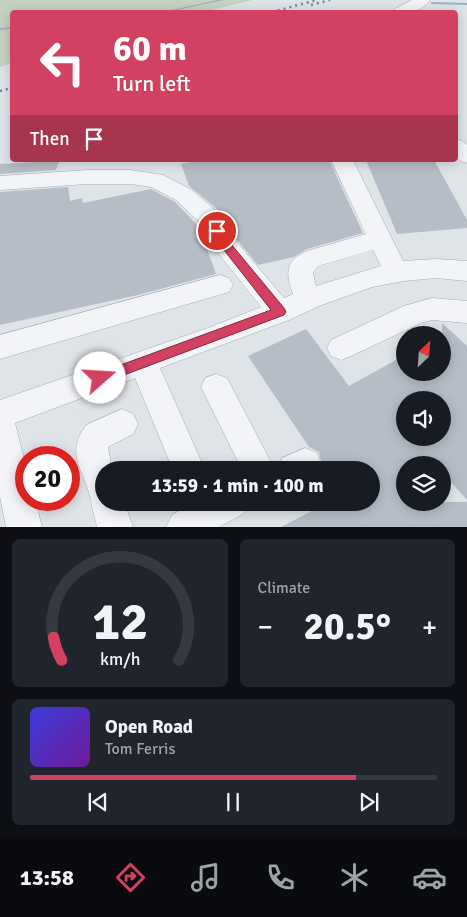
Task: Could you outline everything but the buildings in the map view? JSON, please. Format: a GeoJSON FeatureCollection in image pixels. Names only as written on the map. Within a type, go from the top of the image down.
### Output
{"type":"FeatureCollection","features":[{"type":"Feature","properties":{"kind":"lane"},"geometry":{"type":"LineString","coordinates":[[404,10],[423,0]]}},
{"type":"Feature","properties":{"kind":"lane"},"geometry":{"type":"LineString","coordinates":[[343,162],[396,272]]}},
{"type":"Feature","properties":{"kind":"lane"},"geometry":{"type":"LineString","coordinates":[[0,182],[88,177],[131,177],[155,180],[166,185],[184,195],[206,215],[228,247],[280,312]]}},
{"type":"Feature","properties":{"kind":"lane"},"geometry":{"type":"LineString","coordinates":[[309,300],[299,273],[302,265],[309,259],[380,239]]}},
{"type":"Feature","properties":{"kind":"lane"},"geometry":{"type":"LineString","coordinates":[[0,414],[370,278],[396,272],[449,268],[467,271]]}},
{"type":"Feature","properties":{"kind":"lane"},"geometry":{"type":"LineString","coordinates":[[0,347],[220,285]]}},
{"type":"Feature","properties":{"kind":"lane"},"geometry":{"type":"LineString","coordinates":[[341,348],[414,314],[432,310],[467,312]]}},
{"type":"Feature","properties":{"kind":"lane"},"geometry":{"type":"LineString","coordinates":[[143,362],[185,461]]}},
{"type":"Feature","properties":{"kind":"lane"},"geometry":{"type":"LineString","coordinates":[[216,387],[254,461]]}},
{"type":"Feature","properties":{"kind":"lane"},"geometry":{"type":"LineString","coordinates":[[95,466],[92,458],[92,444],[97,436],[122,424]]}},
{"type":"Feature","properties":{"kind":"lane"},"geometry":{"type":"LineString","coordinates":[[0,425],[5,472],[24,527]]}},
{"type":"Feature","properties":{"kind":"lane"},"geometry":{"type":"LineString","coordinates":[[110,511],[115,527]]}},
{"type":"Feature","properties":{"kind":"green space"},"geometry":{"type":"Polygon","coordinates":[[[0,0],[253,0],[211,10],[10,10],[10,64],[0,67],[0,0]]]}},
{"type":"Feature","properties":{"kind":"waterway"},"geometry":{"type":"LineString","coordinates":[[174,10],[222,0]]}},
{"type":"Feature","properties":{"kind":"waterway"},"geometry":{"type":"LineString","coordinates":[[432,3],[467,4]]}},
{"type":"Feature","properties":{"kind":"waterway"},"geometry":{"type":"LineString","coordinates":[[0,29],[10,28]]}},
{"type":"Feature","properties":{"kind":"railway"},"geometry":{"type":"LineString","coordinates":[[280,10],[317,0]]}},
{"type":"Feature","properties":{"kind":"railway"},"geometry":{"type":"LineString","coordinates":[[311,5],[330,0]]}},
{"type":"Feature","properties":{"kind":"railway"},"geometry":{"type":"LineString","coordinates":[[0,91],[10,88]]}},
{"type":"Feature","properties":{"kind":"route"},"geometry":{"type":"LineString","coordinates":[[100,378],[280,312],[217,231]]}}]}
